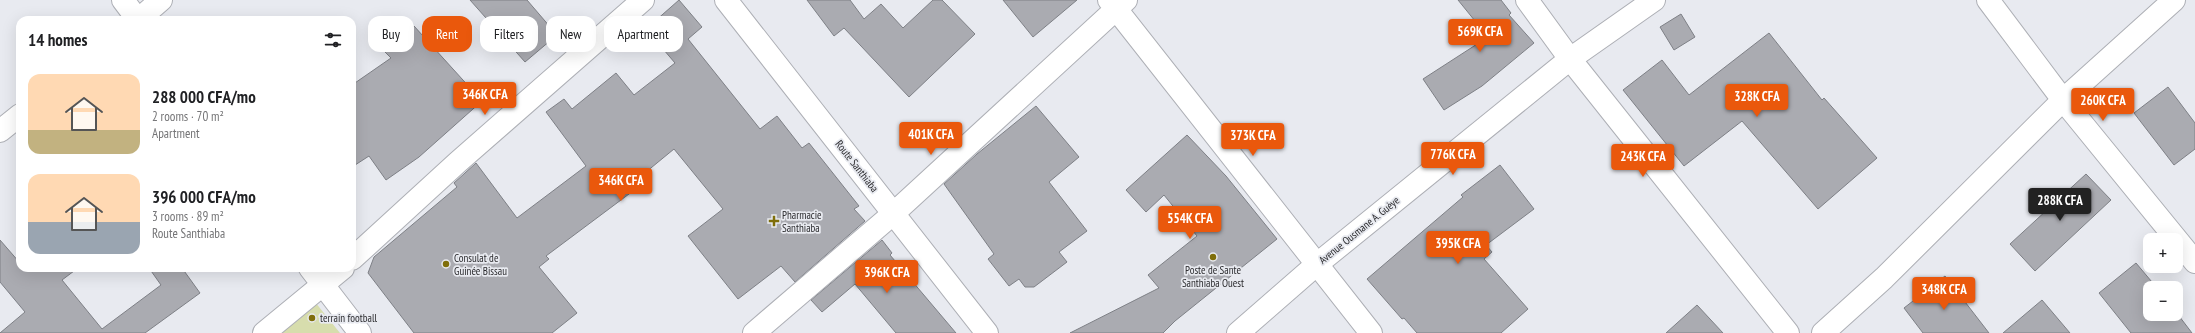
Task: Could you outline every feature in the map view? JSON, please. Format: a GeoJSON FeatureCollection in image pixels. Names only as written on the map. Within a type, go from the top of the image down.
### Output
{"type":"FeatureCollection","features":[{"type":"Feature","properties":{"kind":"street"},"geometry":{"type":"LineString","coordinates":[[123,0],[135,16]]}},
{"type":"Feature","properties":{"kind":"street"},"geometry":{"type":"LineString","coordinates":[[142,16],[160,0]]}},
{"type":"Feature","properties":{"kind":"street"},"geometry":{"type":"LineString","coordinates":[[356,255],[458,162],[643,0]]}},
{"type":"Feature","properties":{"kind":"street","name":"Route Santhiaba"},"geometry":{"type":"LineString","coordinates":[[726,0],[987,333]]}},
{"type":"Feature","properties":{"kind":"street"},"geometry":{"type":"LineString","coordinates":[[1527,0],[1570,59],[1788,333]]}},
{"type":"Feature","properties":{"kind":"street","name":"Avenue Ousmane A. Guèye"},"geometry":{"type":"LineString","coordinates":[[1238,333],[1316,265],[1570,59],[1654,0]]}},
{"type":"Feature","properties":{"kind":"street"},"geometry":{"type":"LineString","coordinates":[[1988,0],[2063,100],[2195,262]]}},
{"type":"Feature","properties":{"kind":"street"},"geometry":{"type":"LineString","coordinates":[[1823,333],[1884,278],[2063,100],[2174,0]]}},
{"type":"Feature","properties":{"kind":"street"},"geometry":{"type":"LineString","coordinates":[[754,333],[894,213],[1117,3],[1316,265],[1371,333]]}},
{"type":"Feature","properties":{"kind":"street"},"geometry":{"type":"LineString","coordinates":[[0,131],[16,118]]}},
{"type":"Feature","properties":{"kind":"street"},"geometry":{"type":"LineString","coordinates":[[313,272],[360,333]]}},
{"type":"Feature","properties":{"kind":"street"},"geometry":{"type":"LineString","coordinates":[[264,333],[339,272]]}},
{"type":"Feature","properties":{"kind":"green space","name":"terrain football"},"geometry":{"type":"Polygon","coordinates":[[[315,302],[340,333],[277,333],[315,302]]]}},
{"type":"Feature","properties":{"kind":"building"},"geometry":{"type":"Polygon","coordinates":[[[470,0],[527,0],[546,22],[546,44],[538,51],[538,16],[484,16],[470,0]]]}},
{"type":"Feature","properties":{"kind":"building"},"geometry":{"type":"Polygon","coordinates":[[[679,0],[702,27],[688,39],[760,129],[777,116],[802,148],[809,143],[859,206],[854,209],[865,221],[795,282],[781,266],[738,299],[688,236],[723,209],[674,149],[629,186],[633,191],[546,256],[549,259],[539,267],[577,313],[552,333],[414,333],[368,273],[374,257],[457,187],[454,183],[476,163],[517,218],[586,166],[546,112],[564,99],[572,109],[616,73],[634,95],[675,63],[666,52],[683,52],[683,16],[661,16],[679,0]]]}},
{"type":"Feature","properties":{"kind":"building"},"geometry":{"type":"Polygon","coordinates":[[[807,0],[850,0],[864,19],[881,4],[903,28],[933,0],[942,0],[975,34],[909,97],[844,28],[834,36],[807,0]]]}},
{"type":"Feature","properties":{"kind":"building"},"geometry":{"type":"Polygon","coordinates":[[[1003,0],[1077,0],[1033,37],[1003,0]]]}},
{"type":"Feature","properties":{"kind":"building"},"geometry":{"type":"Polygon","coordinates":[[[1458,0],[1501,0],[1511,13],[1509,15],[1534,43],[1482,86],[1444,110],[1423,79],[1488,37],[1458,0]]]}},
{"type":"Feature","properties":{"kind":"building"},"geometry":{"type":"Polygon","coordinates":[[[1681,14],[1695,37],[1674,50],[1660,27],[1681,14]]]}},
{"type":"Feature","properties":{"kind":"building"},"geometry":{"type":"Polygon","coordinates":[[[414,26],[422,35],[422,52],[438,52],[482,101],[419,157],[386,180],[369,156],[356,164],[356,82],[391,58],[385,52],[414,52],[414,26]]]}},
{"type":"Feature","properties":{"kind":"building"},"geometry":{"type":"Polygon","coordinates":[[[1769,33],[1822,100],[1824,98],[1877,158],[1818,209],[1742,121],[1684,166],[1623,90],[1662,60],[1689,95],[1769,33]]]}},
{"type":"Feature","properties":{"kind":"building"},"geometry":{"type":"Polygon","coordinates":[[[516,52],[537,52],[525,62],[516,52]]]}},
{"type":"Feature","properties":{"kind":"building"},"geometry":{"type":"Polygon","coordinates":[[[2168,87],[2195,123],[2195,149],[2174,165],[2134,113],[2168,87]]]}},
{"type":"Feature","properties":{"kind":"building"},"geometry":{"type":"Polygon","coordinates":[[[1036,106],[1079,157],[1049,182],[1087,231],[1059,252],[1067,262],[1034,287],[1025,287],[1019,279],[1009,286],[988,259],[994,254],[944,184],[977,154],[1036,106]]]}},
{"type":"Feature","properties":{"kind":"building"},"geometry":{"type":"Polygon","coordinates":[[[1187,135],[1226,176],[1277,239],[1175,321],[1163,333],[1070,333],[1159,288],[1148,275],[1197,236],[1164,195],[1146,212],[1126,190],[1187,135]]]}},
{"type":"Feature","properties":{"kind":"building"},"geometry":{"type":"Polygon","coordinates":[[[1500,165],[1534,209],[1486,245],[1492,252],[1484,259],[1528,309],[1501,333],[1417,333],[1404,318],[1402,319],[1367,279],[1463,197],[1461,195],[1500,165]]]}},
{"type":"Feature","properties":{"kind":"building"},"geometry":{"type":"Polygon","coordinates":[[[2086,174],[2111,200],[2035,271],[2010,244],[2086,174]]]}},
{"type":"Feature","properties":{"kind":"building"},"geometry":{"type":"Polygon","coordinates":[[[0,240],[16,258],[16,272],[73,272],[62,280],[102,329],[161,285],[152,272],[185,272],[200,293],[145,333],[0,333],[25,312],[0,282],[0,240]]]}},
{"type":"Feature","properties":{"kind":"building"},"geometry":{"type":"Polygon","coordinates":[[[882,240],[892,253],[890,255],[956,333],[896,333],[855,284],[822,312],[811,300],[882,240]]]}},
{"type":"Feature","properties":{"kind":"building"},"geometry":{"type":"Polygon","coordinates":[[[2136,263],[2151,281],[2143,281],[2143,321],[2183,321],[2192,333],[2131,333],[2099,293],[2136,263]]]}},
{"type":"Feature","properties":{"kind":"building"},"geometry":{"type":"Polygon","coordinates":[[[1945,276],[1989,333],[1923,333],[1904,308],[1945,276]]]}},
{"type":"Feature","properties":{"kind":"building"},"geometry":{"type":"Polygon","coordinates":[[[2042,300],[2070,333],[2003,333],[2042,300]]]}},
{"type":"Feature","properties":{"kind":"building"},"geometry":{"type":"Polygon","coordinates":[[[1697,305],[1723,333],[1666,333],[1697,305]]]}},
{"type":"Feature","properties":{"kind":"place","name":"Pharmacie Santhiaba"},"geometry":{"type":"Point","coordinates":[774,221]}},
{"type":"Feature","properties":{"kind":"place","name":"Poste de Sante Santhiaba Ouest"},"geometry":{"type":"Point","coordinates":[1213,257]}},
{"type":"Feature","properties":{"kind":"place","name":"Consulat de Guinée Bissau"},"geometry":{"type":"Point","coordinates":[446,264]}},
{"type":"Feature","properties":{"kind":"place","name":"terrain football"},"geometry":{"type":"Point","coordinates":[312,318]}}]}
